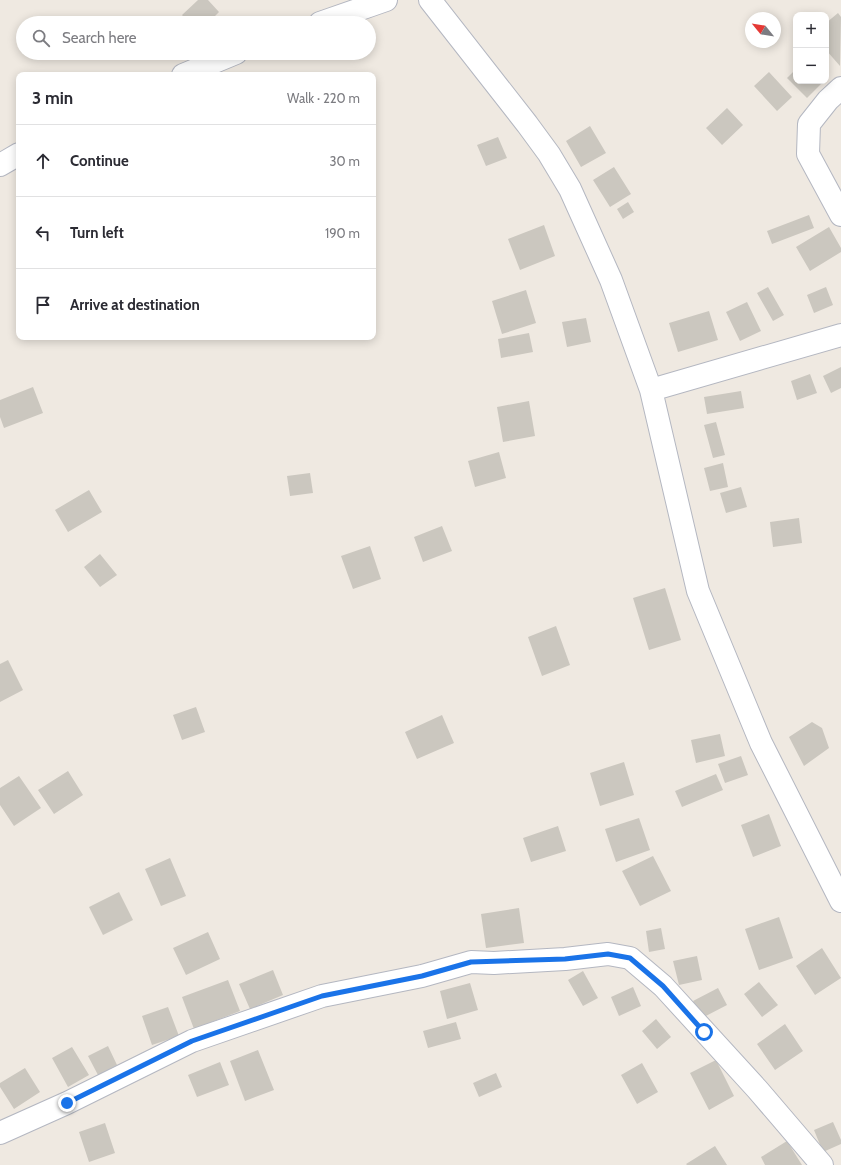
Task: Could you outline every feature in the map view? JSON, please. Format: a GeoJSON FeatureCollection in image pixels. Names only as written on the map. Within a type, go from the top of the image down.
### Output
{"type":"FeatureCollection","features":[{"type":"Feature","properties":{"kind":"street"},"geometry":{"type":"LineString","coordinates":[[334,16],[359,4],[386,0]]}},
{"type":"Feature","properties":{"kind":"street"},"geometry":{"type":"LineString","coordinates":[[430,0],[527,124],[549,154],[570,189],[611,280],[651,390],[698,591],[761,743],[841,901]]}},
{"type":"Feature","properties":{"kind":"street"},"geometry":{"type":"LineString","coordinates":[[189,72],[219,60]]}},
{"type":"Feature","properties":{"kind":"street"},"geometry":{"type":"LineString","coordinates":[[841,88],[828,100],[809,124],[808,154],[841,215]]}},
{"type":"Feature","properties":{"kind":"street"},"geometry":{"type":"LineString","coordinates":[[0,165],[16,156]]}},
{"type":"Feature","properties":{"kind":"street"},"geometry":{"type":"LineString","coordinates":[[651,390],[841,335]]}},
{"type":"Feature","properties":{"kind":"street"},"geometry":{"type":"LineString","coordinates":[[0,1133],[81,1096],[192,1041],[322,996],[422,976],[471,962],[549,960],[608,954],[630,958],[663,986],[757,1089],[822,1165]]}},
{"type":"Feature","properties":{"kind":"building"},"geometry":{"type":"Polygon","coordinates":[[[198,0],[208,0],[219,12],[215,16],[182,15],[198,0]]]}},
{"type":"Feature","properties":{"kind":"building"},"geometry":{"type":"Polygon","coordinates":[[[838,13],[841,17],[840,66],[829,53],[829,20],[838,13]]]}},
{"type":"Feature","properties":{"kind":"building"},"geometry":{"type":"Polygon","coordinates":[[[769,72],[792,97],[777,111],[754,86],[769,72]]]}},
{"type":"Feature","properties":{"kind":"building"},"geometry":{"type":"Polygon","coordinates":[[[793,72],[793,84],[787,78],[793,72]]]}},
{"type":"Feature","properties":{"kind":"building"},"geometry":{"type":"Polygon","coordinates":[[[793,84],[821,84],[807,98],[793,84]]]}},
{"type":"Feature","properties":{"kind":"building"},"geometry":{"type":"Polygon","coordinates":[[[727,108],[743,125],[722,145],[706,128],[727,108]]]}},
{"type":"Feature","properties":{"kind":"building"},"geometry":{"type":"Polygon","coordinates":[[[590,126],[606,153],[581,167],[566,141],[590,126]]]}},
{"type":"Feature","properties":{"kind":"building"},"geometry":{"type":"Polygon","coordinates":[[[498,137],[507,158],[486,166],[477,145],[498,137]]]}},
{"type":"Feature","properties":{"kind":"building"},"geometry":{"type":"Polygon","coordinates":[[[614,167],[631,194],[610,207],[593,180],[614,167]]]}},
{"type":"Feature","properties":{"kind":"building"},"geometry":{"type":"Polygon","coordinates":[[[628,202],[634,212],[623,219],[617,209],[628,202]]]}},
{"type":"Feature","properties":{"kind":"building"},"geometry":{"type":"Polygon","coordinates":[[[809,215],[814,228],[772,244],[767,231],[809,215]]]}},
{"type":"Feature","properties":{"kind":"building"},"geometry":{"type":"Polygon","coordinates":[[[544,225],[555,256],[520,270],[508,239],[544,225]]]}},
{"type":"Feature","properties":{"kind":"building"},"geometry":{"type":"Polygon","coordinates":[[[829,227],[841,248],[841,252],[810,271],[796,247],[829,227]]]}},
{"type":"Feature","properties":{"kind":"building"},"geometry":{"type":"Polygon","coordinates":[[[768,287],[784,315],[773,321],[757,293],[768,287]]]}},
{"type":"Feature","properties":{"kind":"building"},"geometry":{"type":"Polygon","coordinates":[[[826,287],[833,305],[814,313],[807,295],[826,287]]]}},
{"type":"Feature","properties":{"kind":"building"},"geometry":{"type":"Polygon","coordinates":[[[526,290],[536,323],[502,334],[492,301],[526,290]]]}},
{"type":"Feature","properties":{"kind":"building"},"geometry":{"type":"Polygon","coordinates":[[[747,302],[761,331],[740,341],[726,312],[747,302]]]}},
{"type":"Feature","properties":{"kind":"building"},"geometry":{"type":"Polygon","coordinates":[[[709,311],[718,340],[678,352],[669,323],[709,311]]]}},
{"type":"Feature","properties":{"kind":"building"},"geometry":{"type":"Polygon","coordinates":[[[586,318],[591,342],[567,347],[562,322],[586,318]]]}},
{"type":"Feature","properties":{"kind":"building"},"geometry":{"type":"Polygon","coordinates":[[[529,333],[533,352],[501,358],[498,339],[529,333]]]}},
{"type":"Feature","properties":{"kind":"building"},"geometry":{"type":"Polygon","coordinates":[[[841,367],[841,388],[831,393],[823,376],[841,367]]]}},
{"type":"Feature","properties":{"kind":"building"},"geometry":{"type":"Polygon","coordinates":[[[810,374],[817,393],[797,400],[791,381],[810,374]]]}},
{"type":"Feature","properties":{"kind":"building"},"geometry":{"type":"Polygon","coordinates":[[[33,387],[43,413],[4,428],[0,417],[0,400],[33,387]]]}},
{"type":"Feature","properties":{"kind":"building"},"geometry":{"type":"Polygon","coordinates":[[[741,391],[744,408],[707,414],[704,397],[741,391]]]}},
{"type":"Feature","properties":{"kind":"building"},"geometry":{"type":"Polygon","coordinates":[[[529,401],[535,436],[503,442],[497,407],[529,401]]]}},
{"type":"Feature","properties":{"kind":"building"},"geometry":{"type":"Polygon","coordinates":[[[716,422],[725,455],[713,458],[704,425],[716,422]]]}},
{"type":"Feature","properties":{"kind":"building"},"geometry":{"type":"Polygon","coordinates":[[[499,452],[506,478],[475,487],[468,461],[499,452]]]}},
{"type":"Feature","properties":{"kind":"building"},"geometry":{"type":"Polygon","coordinates":[[[723,463],[728,487],[710,491],[704,468],[723,463]]]}},
{"type":"Feature","properties":{"kind":"building"},"geometry":{"type":"Polygon","coordinates":[[[310,473],[313,493],[290,496],[287,476],[310,473]]]}},
{"type":"Feature","properties":{"kind":"building"},"geometry":{"type":"Polygon","coordinates":[[[741,487],[747,507],[726,513],[720,493],[741,487]]]}},
{"type":"Feature","properties":{"kind":"building"},"geometry":{"type":"Polygon","coordinates":[[[89,490],[102,512],[68,532],[55,510],[89,490]]]}},
{"type":"Feature","properties":{"kind":"building"},"geometry":{"type":"Polygon","coordinates":[[[799,518],[802,543],[773,547],[770,522],[799,518]]]}},
{"type":"Feature","properties":{"kind":"building"},"geometry":{"type":"Polygon","coordinates":[[[442,526],[452,551],[423,562],[414,537],[442,526]]]}},
{"type":"Feature","properties":{"kind":"building"},"geometry":{"type":"Polygon","coordinates":[[[370,546],[381,579],[353,589],[341,556],[370,546]]]}},
{"type":"Feature","properties":{"kind":"building"},"geometry":{"type":"Polygon","coordinates":[[[100,554],[117,575],[100,587],[84,567],[100,554]]]}},
{"type":"Feature","properties":{"kind":"building"},"geometry":{"type":"Polygon","coordinates":[[[665,588],[681,640],[649,650],[633,598],[665,588]]]}},
{"type":"Feature","properties":{"kind":"building"},"geometry":{"type":"Polygon","coordinates":[[[556,626],[570,665],[542,676],[528,637],[556,626]]]}},
{"type":"Feature","properties":{"kind":"building"},"geometry":{"type":"Polygon","coordinates":[[[8,660],[23,690],[0,702],[0,664],[8,660]]]}},
{"type":"Feature","properties":{"kind":"building"},"geometry":{"type":"Polygon","coordinates":[[[196,707],[205,732],[182,740],[173,715],[196,707]]]}},
{"type":"Feature","properties":{"kind":"building"},"geometry":{"type":"Polygon","coordinates":[[[442,715],[454,743],[417,759],[405,732],[442,715]]]}},
{"type":"Feature","properties":{"kind":"building"},"geometry":{"type":"Polygon","coordinates":[[[812,722],[822,728],[829,748],[804,766],[789,737],[812,722]]]}},
{"type":"Feature","properties":{"kind":"building"},"geometry":{"type":"Polygon","coordinates":[[[720,734],[725,756],[696,763],[691,740],[720,734]]]}},
{"type":"Feature","properties":{"kind":"building"},"geometry":{"type":"Polygon","coordinates":[[[741,756],[748,775],[725,783],[718,764],[741,756]]]}},
{"type":"Feature","properties":{"kind":"building"},"geometry":{"type":"Polygon","coordinates":[[[624,762],[634,795],[600,806],[590,773],[624,762]]]}},
{"type":"Feature","properties":{"kind":"building"},"geometry":{"type":"Polygon","coordinates":[[[68,771],[83,795],[54,814],[38,790],[68,771]]]}},
{"type":"Feature","properties":{"kind":"building"},"geometry":{"type":"Polygon","coordinates":[[[716,774],[723,790],[682,807],[675,791],[716,774]]]}},
{"type":"Feature","properties":{"kind":"building"},"geometry":{"type":"Polygon","coordinates":[[[19,776],[41,808],[14,826],[0,805],[0,788],[19,776]]]}},
{"type":"Feature","properties":{"kind":"building"},"geometry":{"type":"Polygon","coordinates":[[[769,814],[781,846],[753,857],[741,825],[769,814]]]}},
{"type":"Feature","properties":{"kind":"building"},"geometry":{"type":"Polygon","coordinates":[[[639,818],[650,850],[616,862],[605,829],[639,818]]]}},
{"type":"Feature","properties":{"kind":"building"},"geometry":{"type":"Polygon","coordinates":[[[558,826],[566,851],[531,862],[523,838],[558,826]]]}},
{"type":"Feature","properties":{"kind":"building"},"geometry":{"type":"Polygon","coordinates":[[[653,856],[671,891],[640,906],[622,871],[653,856]]]}},
{"type":"Feature","properties":{"kind":"building"},"geometry":{"type":"Polygon","coordinates":[[[170,858],[186,896],[161,906],[145,869],[170,858]]]}},
{"type":"Feature","properties":{"kind":"building"},"geometry":{"type":"Polygon","coordinates":[[[119,892],[133,920],[103,935],[89,907],[119,892]]]}},
{"type":"Feature","properties":{"kind":"building"},"geometry":{"type":"Polygon","coordinates":[[[519,908],[524,943],[486,948],[481,914],[519,908]]]}},
{"type":"Feature","properties":{"kind":"building"},"geometry":{"type":"Polygon","coordinates":[[[779,917],[793,958],[759,970],[745,929],[779,917]]]}},
{"type":"Feature","properties":{"kind":"building"},"geometry":{"type":"Polygon","coordinates":[[[661,928],[665,949],[649,952],[646,931],[661,928]]]}},
{"type":"Feature","properties":{"kind":"building"},"geometry":{"type":"Polygon","coordinates":[[[208,932],[220,959],[186,975],[173,948],[208,932]]]}},
{"type":"Feature","properties":{"kind":"building"},"geometry":{"type":"Polygon","coordinates":[[[822,948],[841,978],[815,995],[796,966],[822,948]]]}},
{"type":"Feature","properties":{"kind":"building"},"geometry":{"type":"Polygon","coordinates":[[[697,956],[702,980],[679,985],[673,961],[697,956]]]}},
{"type":"Feature","properties":{"kind":"building"},"geometry":{"type":"Polygon","coordinates":[[[273,970],[283,995],[250,1009],[239,984],[273,970]]]}},
{"type":"Feature","properties":{"kind":"building"},"geometry":{"type":"Polygon","coordinates":[[[583,971],[598,998],[583,1006],[568,980],[583,971]]]}},
{"type":"Feature","properties":{"kind":"building"},"geometry":{"type":"Polygon","coordinates":[[[228,980],[240,1011],[194,1029],[182,997],[228,980]]]}},
{"type":"Feature","properties":{"kind":"building"},"geometry":{"type":"Polygon","coordinates":[[[759,982],[778,1005],[762,1017],[744,994],[759,982]]]}},
{"type":"Feature","properties":{"kind":"building"},"geometry":{"type":"Polygon","coordinates":[[[470,983],[478,1010],[447,1019],[440,991],[470,983]]]}},
{"type":"Feature","properties":{"kind":"building"},"geometry":{"type":"Polygon","coordinates":[[[633,987],[641,1006],[619,1016],[611,997],[633,987]]]}},
{"type":"Feature","properties":{"kind":"building"},"geometry":{"type":"Polygon","coordinates":[[[718,988],[727,1005],[702,1018],[693,1001],[718,988]]]}},
{"type":"Feature","properties":{"kind":"building"},"geometry":{"type":"Polygon","coordinates":[[[168,1007],[179,1036],[152,1045],[142,1016],[168,1007]]]}},
{"type":"Feature","properties":{"kind":"building"},"geometry":{"type":"Polygon","coordinates":[[[656,1019],[671,1037],[657,1049],[642,1031],[656,1019]]]}},
{"type":"Feature","properties":{"kind":"building"},"geometry":{"type":"Polygon","coordinates":[[[456,1022],[461,1039],[428,1048],[423,1031],[456,1022]]]}},
{"type":"Feature","properties":{"kind":"building"},"geometry":{"type":"Polygon","coordinates":[[[785,1024],[803,1051],[775,1070],[757,1044],[785,1024]]]}},
{"type":"Feature","properties":{"kind":"building"},"geometry":{"type":"Polygon","coordinates":[[[108,1046],[117,1065],[98,1075],[88,1056],[108,1046]]]}},
{"type":"Feature","properties":{"kind":"building"},"geometry":{"type":"Polygon","coordinates":[[[72,1047],[89,1075],[68,1087],[52,1058],[72,1047]]]}},
{"type":"Feature","properties":{"kind":"building"},"geometry":{"type":"Polygon","coordinates":[[[258,1050],[274,1090],[245,1101],[230,1061],[258,1050]]]}},
{"type":"Feature","properties":{"kind":"building"},"geometry":{"type":"Polygon","coordinates":[[[716,1060],[734,1096],[709,1110],[690,1073],[716,1060]]]}},
{"type":"Feature","properties":{"kind":"building"},"geometry":{"type":"Polygon","coordinates":[[[220,1062],[229,1085],[197,1097],[188,1075],[220,1062]]]}},
{"type":"Feature","properties":{"kind":"building"},"geometry":{"type":"Polygon","coordinates":[[[642,1063],[658,1092],[637,1104],[621,1075],[642,1063]]]}},
{"type":"Feature","properties":{"kind":"building"},"geometry":{"type":"Polygon","coordinates":[[[25,1068],[40,1092],[14,1109],[0,1087],[0,1083],[25,1068]]]}},
{"type":"Feature","properties":{"kind":"building"},"geometry":{"type":"Polygon","coordinates":[[[496,1073],[502,1087],[479,1097],[473,1083],[496,1073]]]}},
{"type":"Feature","properties":{"kind":"building"},"geometry":{"type":"Polygon","coordinates":[[[833,1122],[841,1140],[841,1144],[823,1152],[814,1130],[833,1122]]]}},
{"type":"Feature","properties":{"kind":"building"},"geometry":{"type":"Polygon","coordinates":[[[105,1123],[115,1153],[89,1162],[79,1132],[105,1123]]]}},
{"type":"Feature","properties":{"kind":"building"},"geometry":{"type":"Polygon","coordinates":[[[787,1141],[802,1165],[765,1165],[761,1157],[787,1141]]]}},
{"type":"Feature","properties":{"kind":"building"},"geometry":{"type":"Polygon","coordinates":[[[715,1146],[727,1165],[686,1164],[715,1146]]]}},
{"type":"Feature","properties":{"kind":"route"},"geometry":{"type":"LineString","coordinates":[[67,1103],[192,1041],[322,996],[422,976],[471,962],[494,963],[565,959],[608,954],[630,958],[663,986],[704,1032]]}}]}
